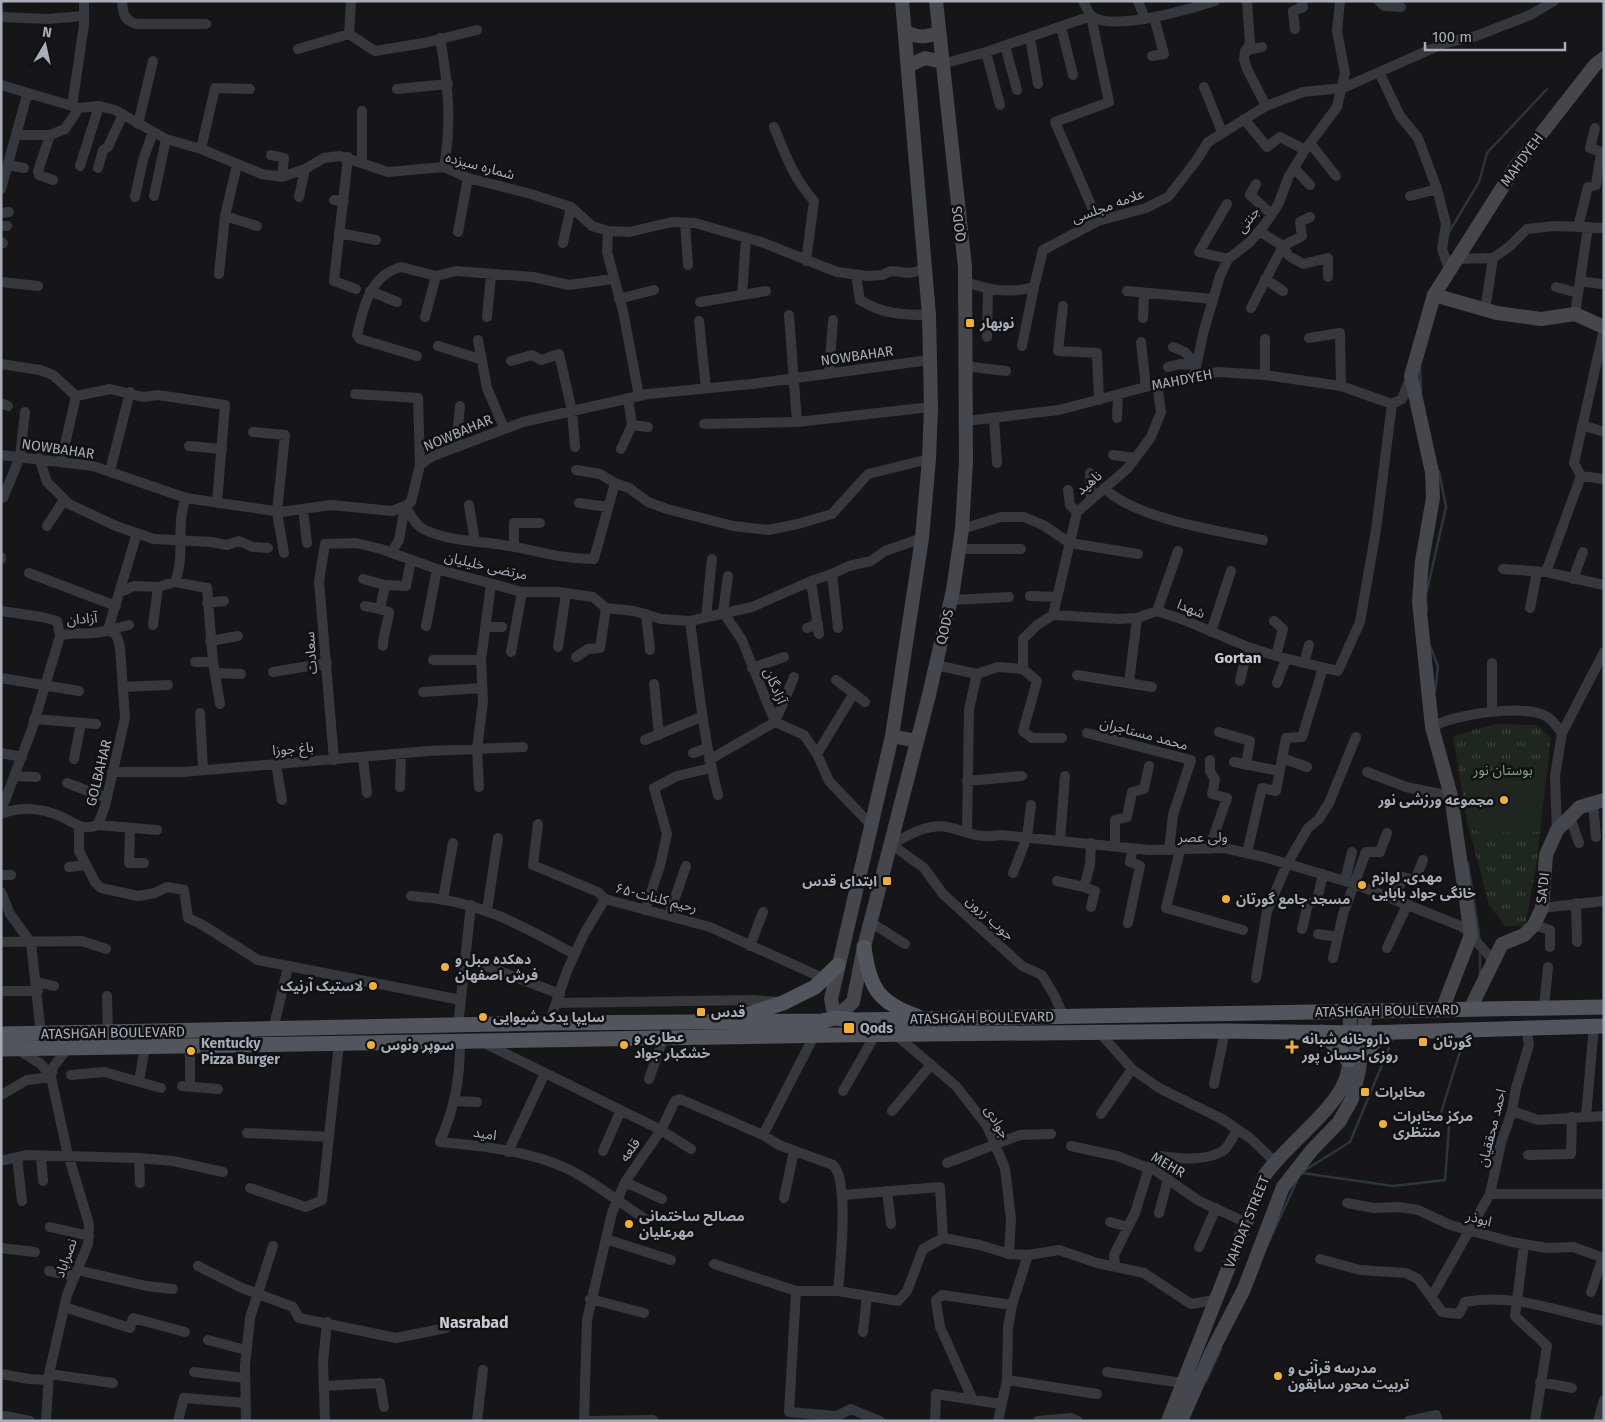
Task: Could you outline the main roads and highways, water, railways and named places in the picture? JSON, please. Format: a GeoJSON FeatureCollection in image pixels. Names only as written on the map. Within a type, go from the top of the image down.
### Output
{"type":"FeatureCollection","features":[{"type":"Feature","properties":{"kind":"main road"},"geometry":{"type":"LineString","coordinates":[[834,1035],[835,1018],[831,999],[892,736],[922,538],[929,459],[931,408],[929,315],[902,1]]}},
{"type":"Feature","properties":{"kind":"main road","name":"QODS"},"geometry":{"type":"LineString","coordinates":[[835,1018],[853,1002],[870,922],[951,600],[962,529],[966,421],[964,282],[936,1]]}},
{"type":"Feature","properties":{"kind":"main road"},"geometry":{"type":"LineString","coordinates":[[905,31],[912,36],[924,37],[939,32]]}},
{"type":"Feature","properties":{"kind":"main road"},"geometry":{"type":"LineString","coordinates":[[908,66],[924,58],[942,63]]}},
{"type":"Feature","properties":{"kind":"main road","name":"MAHDYEH"},"geometry":{"type":"LineString","coordinates":[[1442,1010],[1477,942],[1451,796],[1432,727],[1419,602],[1422,561],[1433,498],[1432,472],[1411,376],[1434,295],[1516,166],[1595,65],[1604,58]]}},
{"type":"Feature","properties":{"kind":"main road"},"geometry":{"type":"LineString","coordinates":[[1434,295],[1485,310],[1541,319],[1575,314],[1604,328]]}},
{"type":"Feature","properties":{"kind":"main road"},"geometry":{"type":"LineString","coordinates":[[892,736],[917,741]]}},
{"type":"Feature","properties":{"kind":"main road","name":"SA'DI"},"geometry":{"type":"LineString","coordinates":[[1470,1009],[1502,944],[1524,935],[1534,925],[1542,908],[1545,864],[1548,850],[1556,833],[1580,807],[1598,802]]}},
{"type":"Feature","properties":{"kind":"main road"},"geometry":{"type":"LineString","coordinates":[[856,890],[859,896],[866,900],[873,899],[878,895]]}},
{"type":"Feature","properties":{"kind":"main road"},"geometry":{"type":"LineString","coordinates":[[864,947],[867,968],[873,988],[886,1002],[904,1012],[926,1019]]}},
{"type":"Feature","properties":{"kind":"main road"},"geometry":{"type":"LineString","coordinates":[[723,1022],[783,1003],[815,988],[838,965]]}},
{"type":"Feature","properties":{"kind":"main road","name":"ATASHGAH BOULEVARD"},"geometry":{"type":"LineString","coordinates":[[8,1049],[190,1046],[458,1026],[822,1021],[835,1018],[926,1019],[1604,1007]]}},
{"type":"Feature","properties":{"kind":"main road","name":"VAHDAT STREET"},"geometry":{"type":"LineString","coordinates":[[1181,1421],[1250,1272],[1283,1187],[1312,1150],[1346,1114],[1355,1090],[1354,1057],[1358,1012]]}},
{"type":"Feature","properties":{"kind":"main road","name":"ATASHGAH BOULEVARD"},"geometry":{"type":"LineString","coordinates":[[1,1034],[273,1030],[322,1037],[339,1044],[834,1035],[1394,1032],[1599,1026]]}},
{"type":"Feature","properties":{"kind":"main road"},"geometry":{"type":"LineString","coordinates":[[1322,1032],[1354,1057],[1378,1039],[1394,1032]]}},
{"type":"Feature","properties":{"kind":"main road","name":"VAHDAT STREET"},"geometry":{"type":"LineString","coordinates":[[1168,1421],[1259,1186],[1274,1161],[1337,1096],[1346,1080],[1354,1057]]}},
{"type":"Feature","properties":{"kind":"main road"},"geometry":{"type":"LineString","coordinates":[[1228,1267],[1238,1279],[1250,1272]]}},
{"type":"Feature","properties":{"kind":"main road"},"geometry":{"type":"LineString","coordinates":[[1216,1297],[1228,1290],[1234,1293],[1236,1304]]}},
{"type":"Feature","properties":{"kind":"waterway"},"geometry":{"type":"LineString","coordinates":[[1449,232],[1479,182],[1487,153],[1547,89]]}},
{"type":"Feature","properties":{"kind":"waterway"},"geometry":{"type":"LineString","coordinates":[[1420,366],[1421,391]]}},
{"type":"Feature","properties":{"kind":"waterway"},"geometry":{"type":"LineString","coordinates":[[1427,611],[1426,595],[1446,507],[1439,472]]}},
{"type":"Feature","properties":{"kind":"waterway"},"geometry":{"type":"LineString","coordinates":[[1430,646],[1438,666],[1435,691]]}},
{"type":"Feature","properties":{"kind":"waterway"},"geometry":{"type":"LineString","coordinates":[[1468,863],[1480,941]]}},
{"type":"Feature","properties":{"kind":"waterway"},"geometry":{"type":"LineString","coordinates":[[1480,952],[1480,976]]}},
{"type":"Feature","properties":{"kind":"waterway"},"geometry":{"type":"LineString","coordinates":[[1302,1173],[1393,1186],[1445,1180],[1449,1127],[1441,1113],[1465,1035]]}},
{"type":"Feature","properties":{"kind":"waterway"},"geometry":{"type":"LineString","coordinates":[[1302,1172],[1350,1142],[1389,1048]]}},
{"type":"Feature","properties":{"kind":"waterway"},"geometry":{"type":"LineString","coordinates":[[1267,1246],[1299,1176]]}},
{"type":"Feature","properties":{"kind":"waterway"},"geometry":{"type":"LineString","coordinates":[[1206,1381],[1221,1349]]}},
{"type":"Feature","properties":{"kind":"place","name":"نوبهار"},"geometry":{"type":"Point","coordinates":[970,323]}},
{"type":"Feature","properties":{"kind":"place","name":"مجموعه ورزشی نور"},"geometry":{"type":"Point","coordinates":[1504,800]}},
{"type":"Feature","properties":{"kind":"place","name":"ابتدای قدس"},"geometry":{"type":"Point","coordinates":[887,881]}},
{"type":"Feature","properties":{"kind":"place","name":"مهدی. لوازم خانگی جواد بابایی"},"geometry":{"type":"Point","coordinates":[1362,885]}},
{"type":"Feature","properties":{"kind":"place","name":"مسجد جامع گورتان"},"geometry":{"type":"Point","coordinates":[1226,899]}},
{"type":"Feature","properties":{"kind":"place","name":"دهکده مبل و فرش اصفهان"},"geometry":{"type":"Point","coordinates":[445,967]}},
{"type":"Feature","properties":{"kind":"place","name":"لاستیک آرنیک"},"geometry":{"type":"Point","coordinates":[373,986]}},
{"type":"Feature","properties":{"kind":"place","name":"قدس"},"geometry":{"type":"Point","coordinates":[701,1012]}},
{"type":"Feature","properties":{"kind":"place","name":"سایپا یدک شیوایی"},"geometry":{"type":"Point","coordinates":[483,1017]}},
{"type":"Feature","properties":{"kind":"place","name":"Qods"},"geometry":{"type":"Point","coordinates":[849,1028]}},
{"type":"Feature","properties":{"kind":"place","name":"گورتان"},"geometry":{"type":"Point","coordinates":[1423,1042]}},
{"type":"Feature","properties":{"kind":"place","name":"سوپر ونوس"},"geometry":{"type":"Point","coordinates":[371,1045]}},
{"type":"Feature","properties":{"kind":"place","name":"عطاری و خشکبار جواد"},"geometry":{"type":"Point","coordinates":[624,1045]}},
{"type":"Feature","properties":{"kind":"place","name":"داروخانه شبانه روزی احسان پور"},"geometry":{"type":"Point","coordinates":[1292,1047]}},
{"type":"Feature","properties":{"kind":"place","name":"Kentucky Pizza Burger"},"geometry":{"type":"Point","coordinates":[191,1051]}},
{"type":"Feature","properties":{"kind":"place","name":"مخابرات"},"geometry":{"type":"Point","coordinates":[1365,1092]}},
{"type":"Feature","properties":{"kind":"place","name":"مرکز مخابرات منتظری"},"geometry":{"type":"Point","coordinates":[1383,1124]}},
{"type":"Feature","properties":{"kind":"place","name":"مصالح ساختمانی مهرعلیان"},"geometry":{"type":"Point","coordinates":[629,1224]}},
{"type":"Feature","properties":{"kind":"place","name":"مدرسه قرآنی و تربیت محور سابقون"},"geometry":{"type":"Point","coordinates":[1278,1376]}},
{"type":"Feature","properties":{"kind":"district","name":"Gortan"},"geometry":{"type":"Point","coordinates":[1238,658]}},
{"type":"Feature","properties":{"kind":"district","name":"Nasrabad"},"geometry":{"type":"Point","coordinates":[474,1322]}},
{"type":"Feature","properties":{"kind":"park label","name":"بوستان نور"},"geometry":{"type":"Point","coordinates":[1503,770]}}]}
